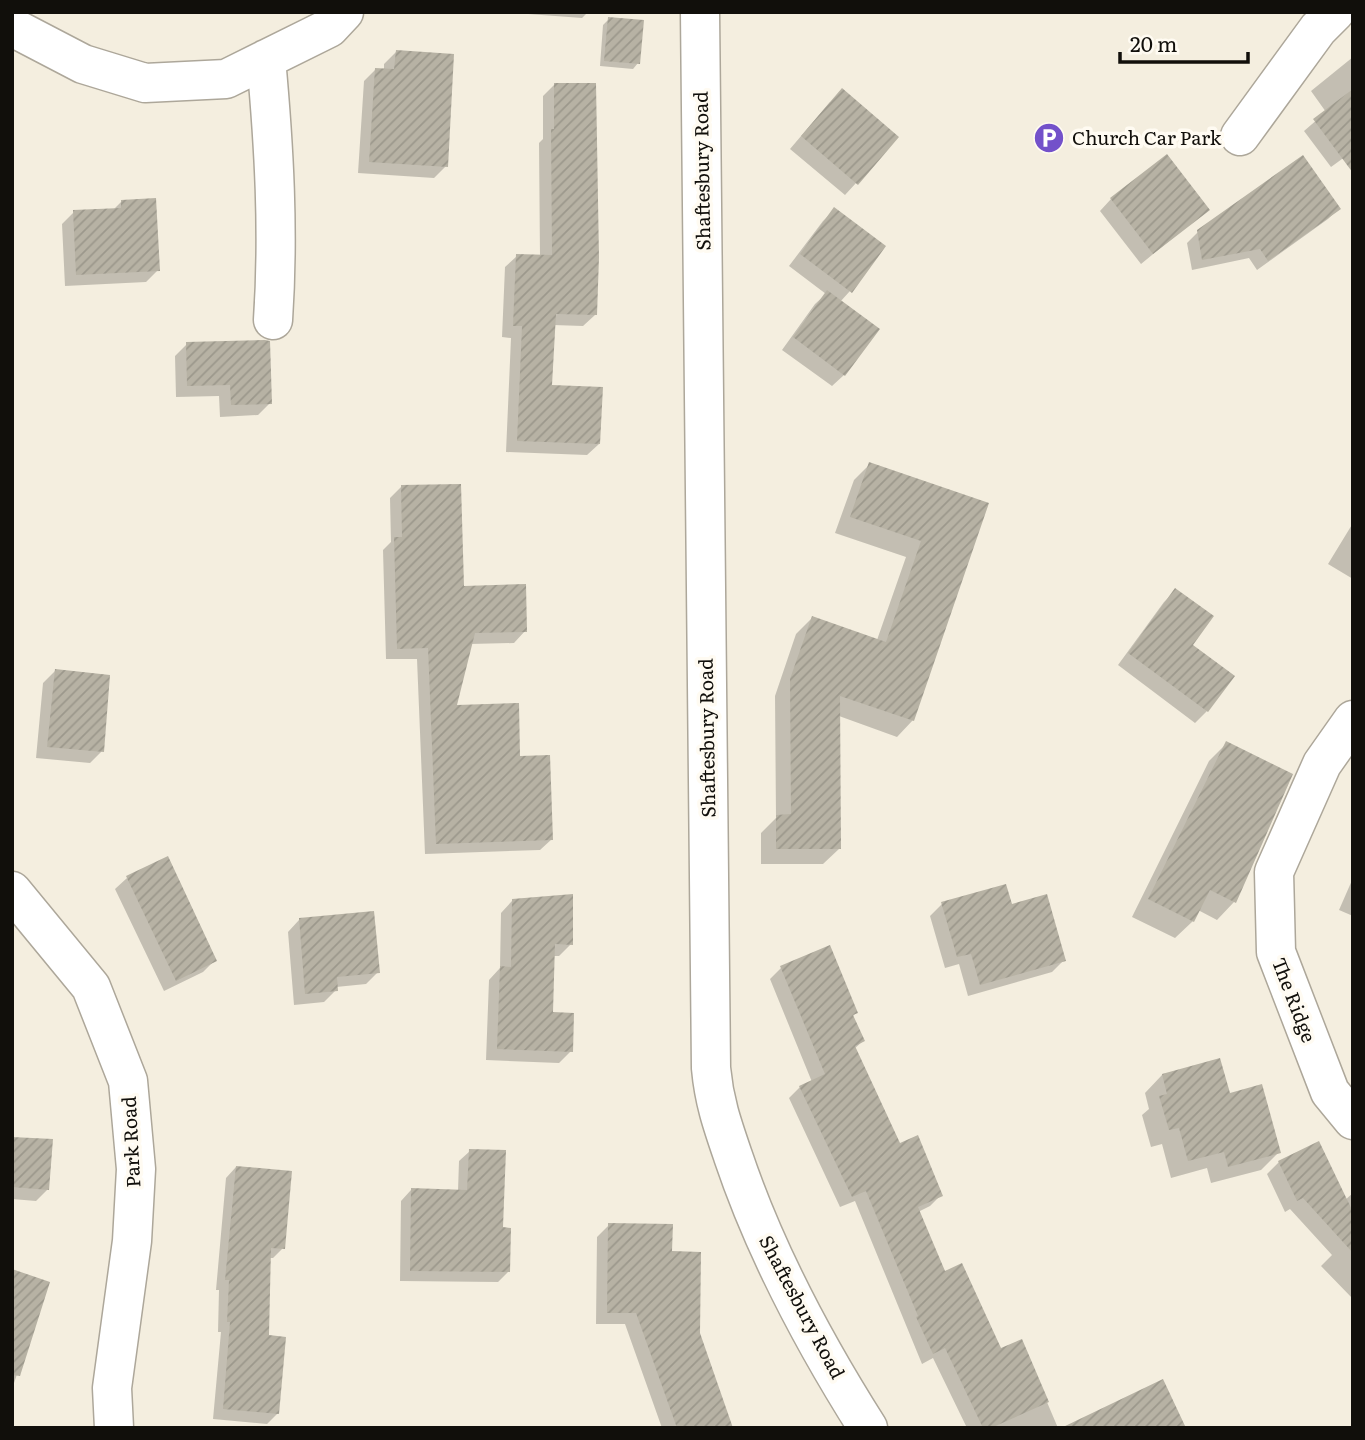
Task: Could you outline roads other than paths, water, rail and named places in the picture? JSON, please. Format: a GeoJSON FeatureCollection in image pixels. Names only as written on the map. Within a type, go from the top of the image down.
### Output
{"type":"FeatureCollection","features":[{"type":"Feature","properties":{"kind":"street"},"geometry":{"type":"LineString","coordinates":[[12,27],[83,64],[145,83],[226,79],[329,28],[344,12]]}},
{"type":"Feature","properties":{"kind":"street","name":"Shaftesbury Road"},"geometry":{"type":"LineString","coordinates":[[700,12],[710,1068],[714,1099],[749,1203],[797,1304],[868,1428]]}},
{"type":"Feature","properties":{"kind":"street"},"geometry":{"type":"LineString","coordinates":[[1240,135],[1318,29],[1335,12]]}},
{"type":"Feature","properties":{"kind":"street"},"geometry":{"type":"LineString","coordinates":[[266,59],[276,192],[273,320]]}},
{"type":"Feature","properties":{"kind":"street","name":"The Ridge"},"geometry":{"type":"LineString","coordinates":[[1353,720],[1322,764],[1274,872],[1276,952],[1330,1092],[1353,1120]]}},
{"type":"Feature","properties":{"kind":"street","name":"Park Road"},"geometry":{"type":"LineString","coordinates":[[12,891],[91,987],[128,1081],[136,1169],[132,1241],[112,1388],[114,1428]]}},
{"type":"Feature","properties":{"kind":"place","name":"Church Car Park"},"geometry":{"type":"Point","coordinates":[1049,138]}}]}
